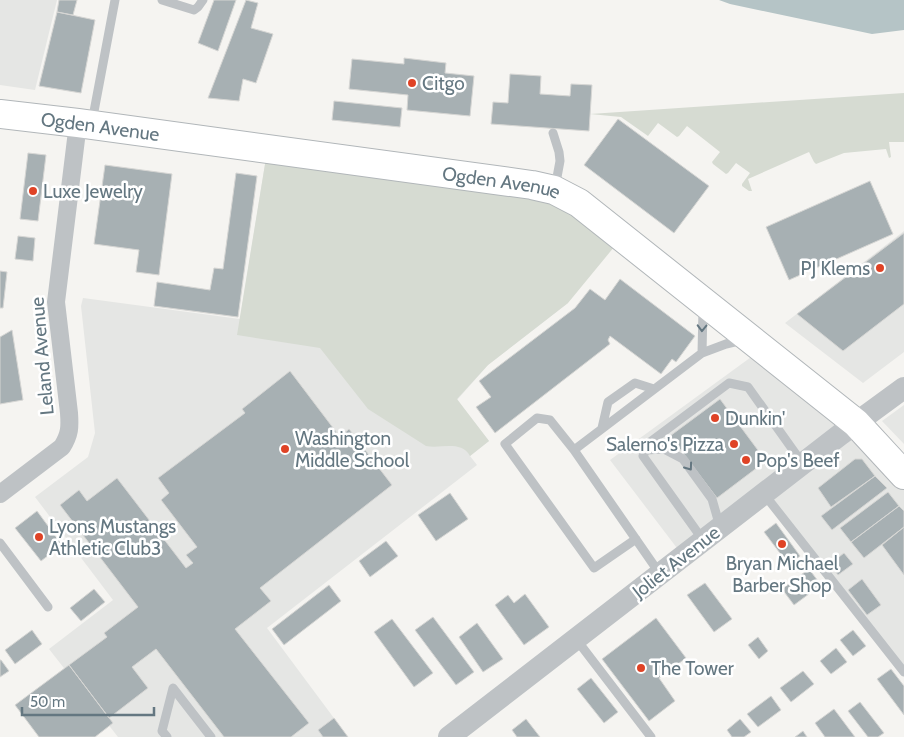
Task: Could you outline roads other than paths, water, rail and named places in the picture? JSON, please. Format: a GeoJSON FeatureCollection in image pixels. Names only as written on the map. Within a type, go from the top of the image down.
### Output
{"type":"FeatureCollection","features":[{"type":"Feature","properties":{"kind":"main road","name":"Ogden Avenue"},"geometry":{"type":"LineString","coordinates":[[0,114],[532,185],[554,190],[579,203],[856,423],[904,475]]}},
{"type":"Feature","properties":{"kind":"street","name":"Leland Avenue"},"geometry":{"type":"LineString","coordinates":[[0,494],[62,447],[70,430],[56,302],[85,124]]}},
{"type":"Feature","properties":{"kind":"street","name":"Joliet Avenue"},"geometry":{"type":"LineString","coordinates":[[449,737],[904,388]]}},
{"type":"Feature","properties":{"kind":"lane"},"geometry":{"type":"LineString","coordinates":[[85,124],[114,0]]}},
{"type":"Feature","properties":{"kind":"lane"},"geometry":{"type":"LineString","coordinates":[[162,0],[194,10],[203,0]]}},
{"type":"Feature","properties":{"kind":"lane"},"geometry":{"type":"LineString","coordinates":[[553,132],[560,161],[554,190]]}},
{"type":"Feature","properties":{"kind":"lane"},"geometry":{"type":"LineString","coordinates":[[702,353],[703,302]]}},
{"type":"Feature","properties":{"kind":"lane"},"geometry":{"type":"LineString","coordinates":[[574,450],[702,353],[748,338]]}},
{"type":"Feature","properties":{"kind":"lane"},"geometry":{"type":"LineString","coordinates":[[602,428],[608,402],[634,383],[654,389]]}},
{"type":"Feature","properties":{"kind":"lane"},"geometry":{"type":"LineString","coordinates":[[712,534],[643,456],[650,442],[729,383],[748,387],[803,464]]}},
{"type":"Feature","properties":{"kind":"lane"},"geometry":{"type":"LineString","coordinates":[[636,539],[594,568],[505,444],[537,418],[550,420],[574,450],[636,539],[660,574]]}},
{"type":"Feature","properties":{"kind":"lane"},"geometry":{"type":"LineString","coordinates":[[646,450],[664,449],[682,459],[712,499],[712,534]]}},
{"type":"Feature","properties":{"kind":"lane"},"geometry":{"type":"LineString","coordinates":[[764,494],[904,672]]}},
{"type":"Feature","properties":{"kind":"lane"},"geometry":{"type":"LineString","coordinates":[[0,543],[48,607]]}},
{"type":"Feature","properties":{"kind":"lane"},"geometry":{"type":"LineString","coordinates":[[576,639],[651,737]]}},
{"type":"Feature","properties":{"kind":"lane"},"geometry":{"type":"LineString","coordinates":[[166,737],[162,731],[173,688],[211,737]]}},
{"type":"Feature","properties":{"kind":"place","name":"Citgo"},"geometry":{"type":"Point","coordinates":[412,83]}},
{"type":"Feature","properties":{"kind":"place","name":"Luxe Jewelry"},"geometry":{"type":"Point","coordinates":[33,191]}},
{"type":"Feature","properties":{"kind":"place","name":"PJ Klems"},"geometry":{"type":"Point","coordinates":[880,268]}},
{"type":"Feature","properties":{"kind":"place","name":"Dunkin'"},"geometry":{"type":"Point","coordinates":[715,418]}},
{"type":"Feature","properties":{"kind":"place","name":"Salerno's Pizza"},"geometry":{"type":"Point","coordinates":[734,444]}},
{"type":"Feature","properties":{"kind":"place","name":"Washington Middle School"},"geometry":{"type":"Point","coordinates":[285,449]}},
{"type":"Feature","properties":{"kind":"place","name":"Pop's Beef"},"geometry":{"type":"Point","coordinates":[746,460]}},
{"type":"Feature","properties":{"kind":"place","name":"Lyons Mustangs Athletic Club3"},"geometry":{"type":"Point","coordinates":[39,537]}},
{"type":"Feature","properties":{"kind":"place","name":"Bryan Michael Barber Shop"},"geometry":{"type":"Point","coordinates":[782,544]}},
{"type":"Feature","properties":{"kind":"place","name":"The Tower"},"geometry":{"type":"Point","coordinates":[641,668]}}]}
